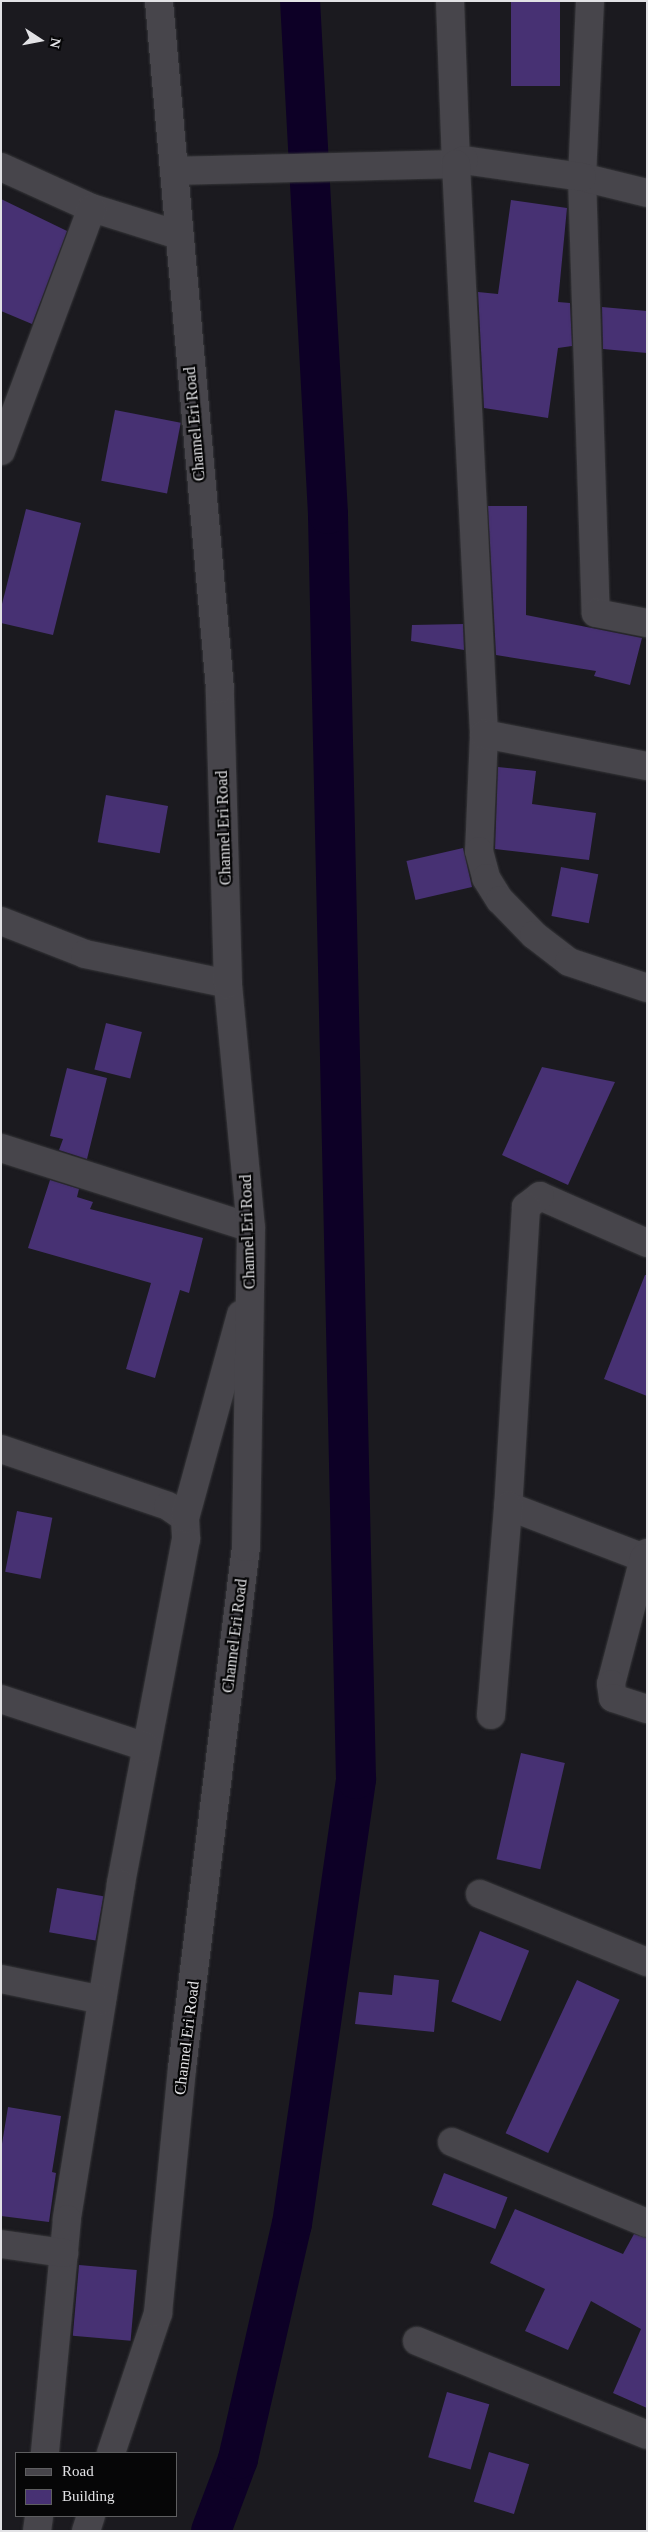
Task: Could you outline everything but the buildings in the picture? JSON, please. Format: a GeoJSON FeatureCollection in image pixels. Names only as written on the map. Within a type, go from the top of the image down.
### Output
{"type":"FeatureCollection","features":[{"type":"Feature","properties":{"kind":"street","name":"Channel Eri Road"},"geometry":{"type":"LineString","coordinates":[[111,2452],[158,2314],[182,2068],[246,1547],[251,1228],[228,984],[220,689],[178,235],[160,1]]}},
{"type":"Feature","properties":{"kind":"street"},"geometry":{"type":"LineString","coordinates":[[450,1],[456,164],[484,734],[479,851],[491,885],[534,935],[569,962],[647,988]]}},
{"type":"Feature","properties":{"kind":"street"},"geometry":{"type":"LineString","coordinates":[[590,1],[582,177],[596,613],[647,623]]}},
{"type":"Feature","properties":{"kind":"street"},"geometry":{"type":"LineString","coordinates":[[174,171],[456,164],[464,160],[582,177],[647,193]]}},
{"type":"Feature","properties":{"kind":"street"},"geometry":{"type":"LineString","coordinates":[[1,167],[92,208],[178,235]]}},
{"type":"Feature","properties":{"kind":"street"},"geometry":{"type":"LineString","coordinates":[[1,451],[92,208]]}},
{"type":"Feature","properties":{"kind":"street"},"geometry":{"type":"LineString","coordinates":[[484,734],[647,766]]}},
{"type":"Feature","properties":{"kind":"street"},"geometry":{"type":"LineString","coordinates":[[1,921],[85,954],[228,984]]}},
{"type":"Feature","properties":{"kind":"street"},"geometry":{"type":"LineString","coordinates":[[1,1148],[251,1228]]}},
{"type":"Feature","properties":{"kind":"street"},"geometry":{"type":"LineString","coordinates":[[491,1715],[508,1506],[526,1207],[540,1196],[647,1243]]}},
{"type":"Feature","properties":{"kind":"street"},"geometry":{"type":"LineString","coordinates":[[45,2452],[64,2253],[102,2000],[146,1746],[186,1539],[185,1518],[251,1278]]}},
{"type":"Feature","properties":{"kind":"street"},"geometry":{"type":"LineString","coordinates":[[1,1449],[168,1506],[185,1518]]}},
{"type":"Feature","properties":{"kind":"street"},"geometry":{"type":"LineString","coordinates":[[508,1506],[646,1556],[611,1684],[614,1698],[647,1709]]}},
{"type":"Feature","properties":{"kind":"street"},"geometry":{"type":"LineString","coordinates":[[1,1699],[146,1746]]}},
{"type":"Feature","properties":{"kind":"street"},"geometry":{"type":"LineString","coordinates":[[480,1894],[647,1962]]}},
{"type":"Feature","properties":{"kind":"street"},"geometry":{"type":"LineString","coordinates":[[1,1979],[102,2000]]}},
{"type":"Feature","properties":{"kind":"street"},"geometry":{"type":"LineString","coordinates":[[452,2142],[647,2223]]}},
{"type":"Feature","properties":{"kind":"street"},"geometry":{"type":"LineString","coordinates":[[1,2244],[64,2253]]}},
{"type":"Feature","properties":{"kind":"street"},"geometry":{"type":"LineString","coordinates":[[417,2341],[647,2434]]}},
{"type":"Feature","properties":{"kind":"street"},"geometry":{"type":"LineString","coordinates":[[37,2531],[39,2517]]}},
{"type":"Feature","properties":{"kind":"street"},"geometry":{"type":"LineString","coordinates":[[86,2531],[90,2517]]}},
{"type":"Feature","properties":{"kind":"waterway"},"geometry":{"type":"LineString","coordinates":[[211,2531],[238,2459],[292,2224],[356,1779],[328,514],[300,1]]}}]}
